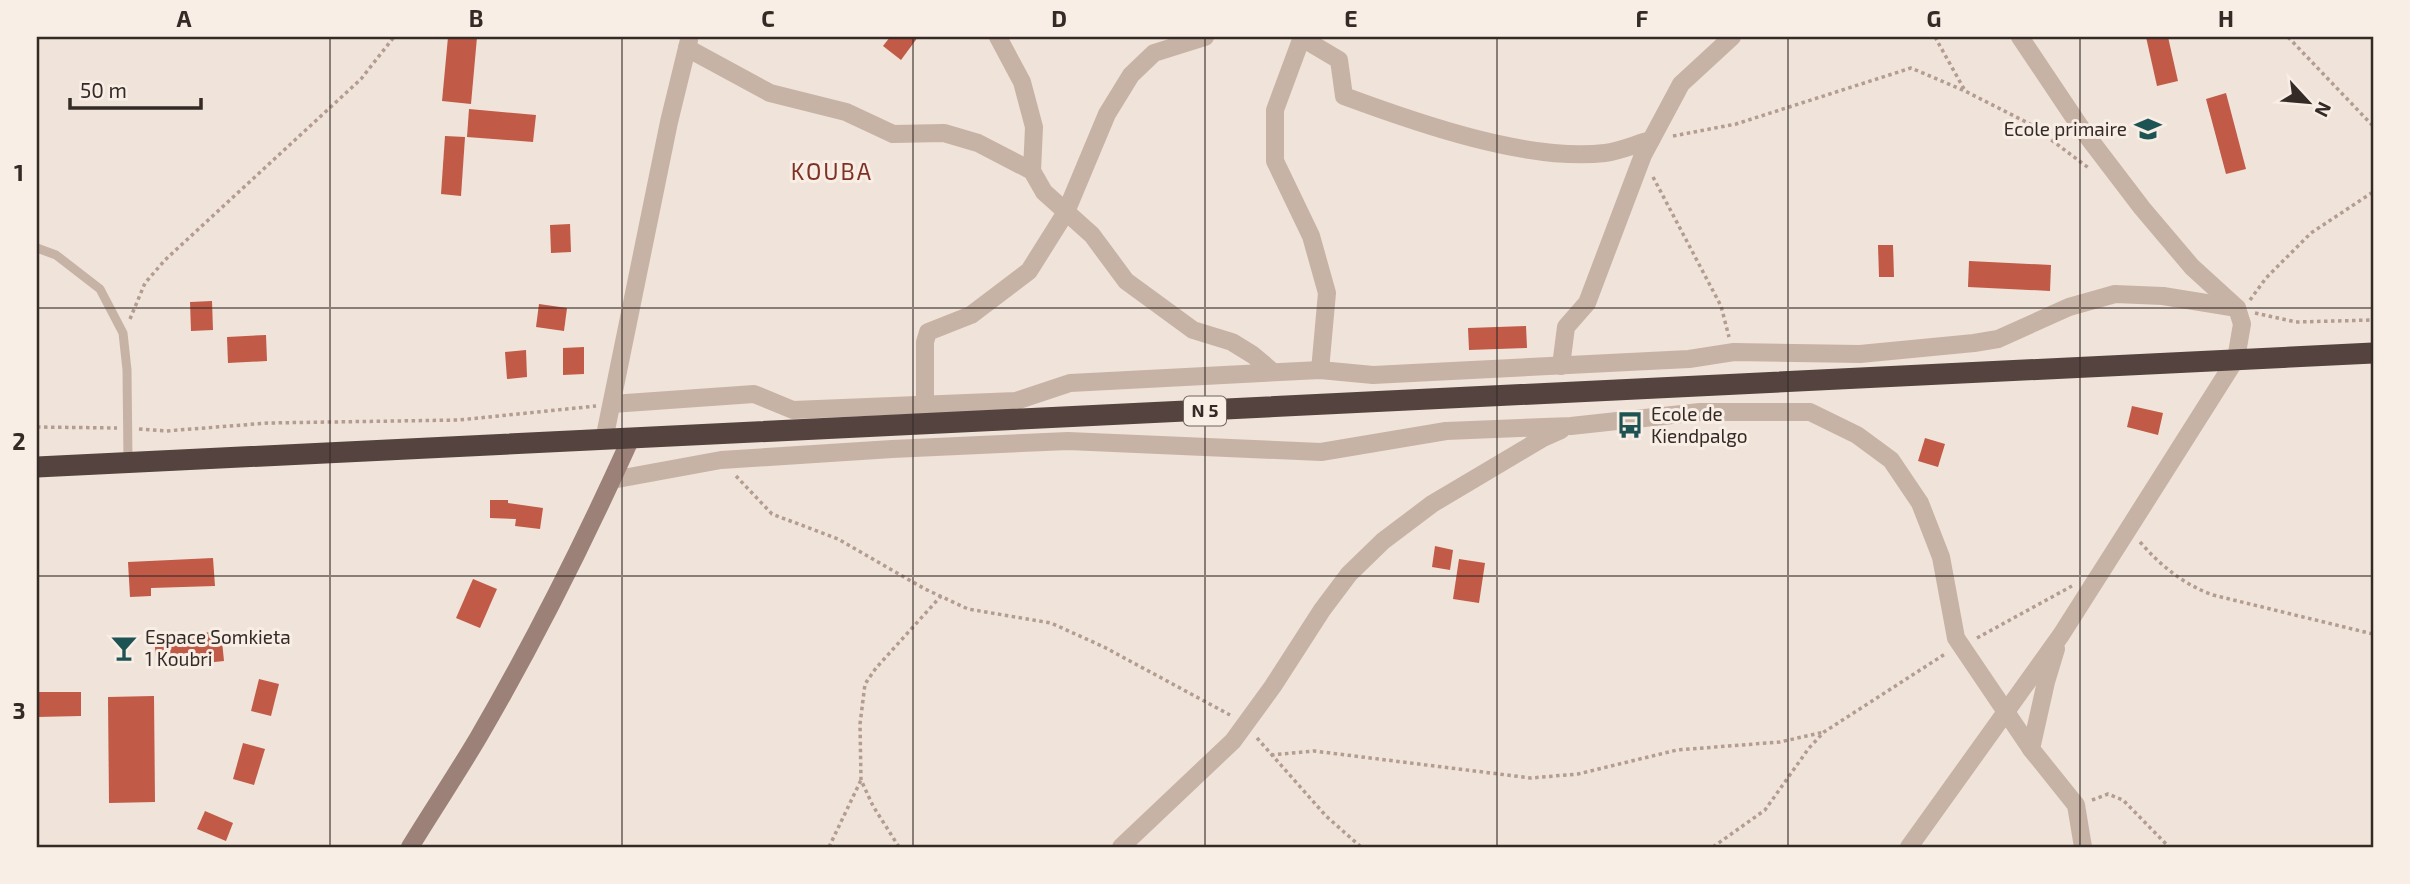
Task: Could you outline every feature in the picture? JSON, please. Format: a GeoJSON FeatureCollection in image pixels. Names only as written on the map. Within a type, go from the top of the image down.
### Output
{"type":"FeatureCollection","features":[{"type":"Feature","properties":{"kind":"highway","name":"N 5"},"geometry":{"type":"LineString","coordinates":[[37,467],[604,440],[925,414],[2373,353]]}},
{"type":"Feature","properties":{"kind":"street"},"geometry":{"type":"LineString","coordinates":[[998,37],[1022,82],[1034,127],[1032,171],[1044,192],[1092,235],[1126,281],[1193,330],[1232,342],[1273,372]]}},
{"type":"Feature","properties":{"kind":"street"},"geometry":{"type":"LineString","coordinates":[[925,414],[925,342],[929,332],[971,315],[1029,271],[1066,212],[1107,114],[1131,75],[1154,53],[1205,37]]}},
{"type":"Feature","properties":{"kind":"street"},"geometry":{"type":"LineString","coordinates":[[1320,370],[1327,293],[1311,236],[1275,161],[1275,110],[1302,37],[1339,60],[1344,96],[1406,119],[1497,143],[1557,153],[1605,153],[1647,148]]}},
{"type":"Feature","properties":{"kind":"street"},"geometry":{"type":"LineString","coordinates":[[1561,366],[1566,327],[1587,303],[1647,148],[1681,84],[1732,37]]}},
{"type":"Feature","properties":{"kind":"street"},"geometry":{"type":"LineString","coordinates":[[1909,847],[2060,635],[2104,568],[2236,359],[2242,324],[2237,308],[2192,267],[2142,208],[2081,128],[2020,37]]}},
{"type":"Feature","properties":{"kind":"street"},"geometry":{"type":"LineString","coordinates":[[604,440],[688,42],[770,93],[846,112],[893,134],[944,133],[978,143],[1032,171]]}},
{"type":"Feature","properties":{"kind":"street"},"geometry":{"type":"LineString","coordinates":[[612,404],[754,394],[793,410],[925,414],[1016,401],[1070,383],[1320,370],[1373,375],[1689,359],[1734,352],[1860,354],[1974,343],[1998,339],[2069,307],[2115,294],[2163,296],[2237,308]]}},
{"type":"Feature","properties":{"kind":"street"},"geometry":{"type":"LineString","coordinates":[[612,480],[720,460],[892,449],[1068,441],[1321,452],[1446,431],[1571,426],[1700,412],[1810,412],[1857,435],[1892,460],[1920,503],[1941,557],[1956,638],[2031,749],[2076,805],[2082,847]]}},
{"type":"Feature","properties":{"kind":"street"},"geometry":{"type":"LineString","coordinates":[[1121,847],[1233,741],[1349,574],[1383,541],[1432,504],[1543,438],[1571,426]]}},
{"type":"Feature","properties":{"kind":"street"},"geometry":{"type":"LineString","coordinates":[[410,847],[478,739],[589,531],[631,438]]}},
{"type":"Feature","properties":{"kind":"street"},"geometry":{"type":"LineString","coordinates":[[2031,749],[2060,635]]}},
{"type":"Feature","properties":{"kind":"lane"},"geometry":{"type":"LineString","coordinates":[[37,248],[56,255],[100,289],[124,334],[128,462]]}},
{"type":"Feature","properties":{"kind":"path"},"geometry":{"type":"LineString","coordinates":[[124,334],[145,283],[165,260],[361,79],[394,37]]}},
{"type":"Feature","properties":{"kind":"path"},"geometry":{"type":"LineString","coordinates":[[1935,37],[1965,91]]}},
{"type":"Feature","properties":{"kind":"path"},"geometry":{"type":"LineString","coordinates":[[2288,37],[2373,126]]}},
{"type":"Feature","properties":{"kind":"path"},"geometry":{"type":"LineString","coordinates":[[1734,352],[1721,306],[1647,148],[1736,124],[1911,68],[1965,91],[2030,124],[2091,170]]}},
{"type":"Feature","properties":{"kind":"path"},"geometry":{"type":"LineString","coordinates":[[2373,192],[2311,233],[2266,278],[2243,311],[2296,322],[2373,320]]}},
{"type":"Feature","properties":{"kind":"path"},"geometry":{"type":"LineString","coordinates":[[37,427],[166,431],[268,423],[459,421],[612,404]]}},
{"type":"Feature","properties":{"kind":"path"},"geometry":{"type":"LineString","coordinates":[[720,460],[772,514],[838,539],[968,609],[1051,623],[1104,646],[1246,724],[1326,816],[1361,847]]}},
{"type":"Feature","properties":{"kind":"path"},"geometry":{"type":"LineString","coordinates":[[2129,528],[2159,564],[2193,588],[2373,634]]}},
{"type":"Feature","properties":{"kind":"path"},"geometry":{"type":"LineString","coordinates":[[1713,847],[1765,810],[1824,732],[1938,658],[2104,568]]}},
{"type":"Feature","properties":{"kind":"path"},"geometry":{"type":"LineString","coordinates":[[900,847],[873,806],[861,780],[859,724],[865,684],[876,668],[941,596]]}},
{"type":"Feature","properties":{"kind":"path"},"geometry":{"type":"LineString","coordinates":[[1271,755],[1326,752],[1531,778],[1578,774],[1677,750],[1780,742],[1824,732]]}},
{"type":"Feature","properties":{"kind":"path"},"geometry":{"type":"LineString","coordinates":[[830,847],[861,780]]}},
{"type":"Feature","properties":{"kind":"path"},"geometry":{"type":"LineString","coordinates":[[2076,805],[2108,794],[2123,800],[2169,847]]}},
{"type":"Feature","properties":{"kind":"building"},"geometry":{"type":"Polygon","coordinates":[[[448,37],[477,37],[471,104],[442,101],[448,37]]]}},
{"type":"Feature","properties":{"kind":"building"},"geometry":{"type":"Polygon","coordinates":[[[890,37],[918,37],[901,60],[883,46],[890,37]]]}},
{"type":"Feature","properties":{"kind":"building"},"geometry":{"type":"Polygon","coordinates":[[[2146,37],[2168,37],[2178,81],[2157,86],[2146,37]]]}},
{"type":"Feature","properties":{"kind":"building"},"geometry":{"type":"Polygon","coordinates":[[[2226,93],[2246,169],[2226,174],[2206,99],[2226,93]]]}},
{"type":"Feature","properties":{"kind":"building"},"geometry":{"type":"Polygon","coordinates":[[[469,109],[536,115],[533,142],[467,137],[469,109]]]}},
{"type":"Feature","properties":{"kind":"building"},"geometry":{"type":"Polygon","coordinates":[[[445,136],[465,137],[461,196],[441,194],[445,136]]]}},
{"type":"Feature","properties":{"kind":"building"},"geometry":{"type":"Polygon","coordinates":[[[570,224],[571,252],[551,253],[550,225],[570,224]]]}},
{"type":"Feature","properties":{"kind":"building"},"geometry":{"type":"Polygon","coordinates":[[[1878,245],[1893,245],[1894,277],[1879,277],[1878,245]]]}},
{"type":"Feature","properties":{"kind":"building"},"geometry":{"type":"Polygon","coordinates":[[[1969,261],[2051,265],[2050,291],[1968,287],[1969,261]]]}},
{"type":"Feature","properties":{"kind":"building"},"geometry":{"type":"Polygon","coordinates":[[[212,301],[213,330],[191,331],[190,302],[212,301]]]}},
{"type":"Feature","properties":{"kind":"building"},"geometry":{"type":"Polygon","coordinates":[[[539,304],[567,308],[564,331],[536,327],[539,304]]]}},
{"type":"Feature","properties":{"kind":"building"},"geometry":{"type":"Polygon","coordinates":[[[1526,326],[1527,348],[1469,350],[1468,328],[1526,326]]]}},
{"type":"Feature","properties":{"kind":"building"},"geometry":{"type":"Polygon","coordinates":[[[266,335],[267,361],[228,363],[227,337],[266,335]]]}},
{"type":"Feature","properties":{"kind":"building"},"geometry":{"type":"Polygon","coordinates":[[[584,347],[584,374],[563,375],[563,348],[584,347]]]}},
{"type":"Feature","properties":{"kind":"building"},"geometry":{"type":"Polygon","coordinates":[[[526,350],[527,377],[507,379],[505,352],[526,350]]]}},
{"type":"Feature","properties":{"kind":"building"},"geometry":{"type":"Polygon","coordinates":[[[2132,406],[2163,413],[2158,435],[2127,427],[2132,406]]]}},
{"type":"Feature","properties":{"kind":"building"},"geometry":{"type":"Polygon","coordinates":[[[1925,438],[1945,444],[1938,467],[1918,461],[1925,438]]]}},
{"type":"Feature","properties":{"kind":"building"},"geometry":{"type":"Polygon","coordinates":[[[490,500],[508,500],[508,503],[543,508],[540,529],[515,526],[516,519],[490,518],[490,500]]]}},
{"type":"Feature","properties":{"kind":"building"},"geometry":{"type":"Polygon","coordinates":[[[1435,546],[1453,550],[1450,570],[1432,567],[1435,546]]]}},
{"type":"Feature","properties":{"kind":"building"},"geometry":{"type":"Polygon","coordinates":[[[213,558],[215,586],[151,588],[151,596],[130,597],[128,562],[213,558]]]}},
{"type":"Feature","properties":{"kind":"building"},"geometry":{"type":"Polygon","coordinates":[[[1459,559],[1485,563],[1479,603],[1453,599],[1459,559]]]}},
{"type":"Feature","properties":{"kind":"building"},"geometry":{"type":"Polygon","coordinates":[[[473,579],[497,589],[480,628],[456,618],[473,579]]]}},
{"type":"Feature","properties":{"kind":"building"},"geometry":{"type":"Polygon","coordinates":[[[221,631],[224,661],[157,668],[154,638],[221,631]]]}},
{"type":"Feature","properties":{"kind":"building"},"geometry":{"type":"Polygon","coordinates":[[[259,679],[279,684],[271,716],[251,711],[259,679]]]}},
{"type":"Feature","properties":{"kind":"building"},"geometry":{"type":"Polygon","coordinates":[[[37,692],[81,692],[81,716],[37,717],[37,692]]]}},
{"type":"Feature","properties":{"kind":"building"},"geometry":{"type":"Polygon","coordinates":[[[154,696],[155,802],[109,803],[108,697],[154,696]]]}},
{"type":"Feature","properties":{"kind":"building"},"geometry":{"type":"Polygon","coordinates":[[[243,743],[265,749],[254,785],[233,779],[243,743]]]}},
{"type":"Feature","properties":{"kind":"building"},"geometry":{"type":"Polygon","coordinates":[[[205,811],[233,823],[226,841],[197,829],[205,811]]]}},
{"type":"Feature","properties":{"kind":"place","name":"Ecole primaire"},"geometry":{"type":"Point","coordinates":[2148,129]}},
{"type":"Feature","properties":{"kind":"place","name":"Ecole de Kiendpalgo"},"geometry":{"type":"Point","coordinates":[1630,425]}},
{"type":"Feature","properties":{"kind":"place","name":"Espace Somkieta 1 Koubri"},"geometry":{"type":"Point","coordinates":[124,648]}},
{"type":"Feature","properties":{"kind":"district","name":"KOUBA"},"geometry":{"type":"Point","coordinates":[832,172]}}]}
